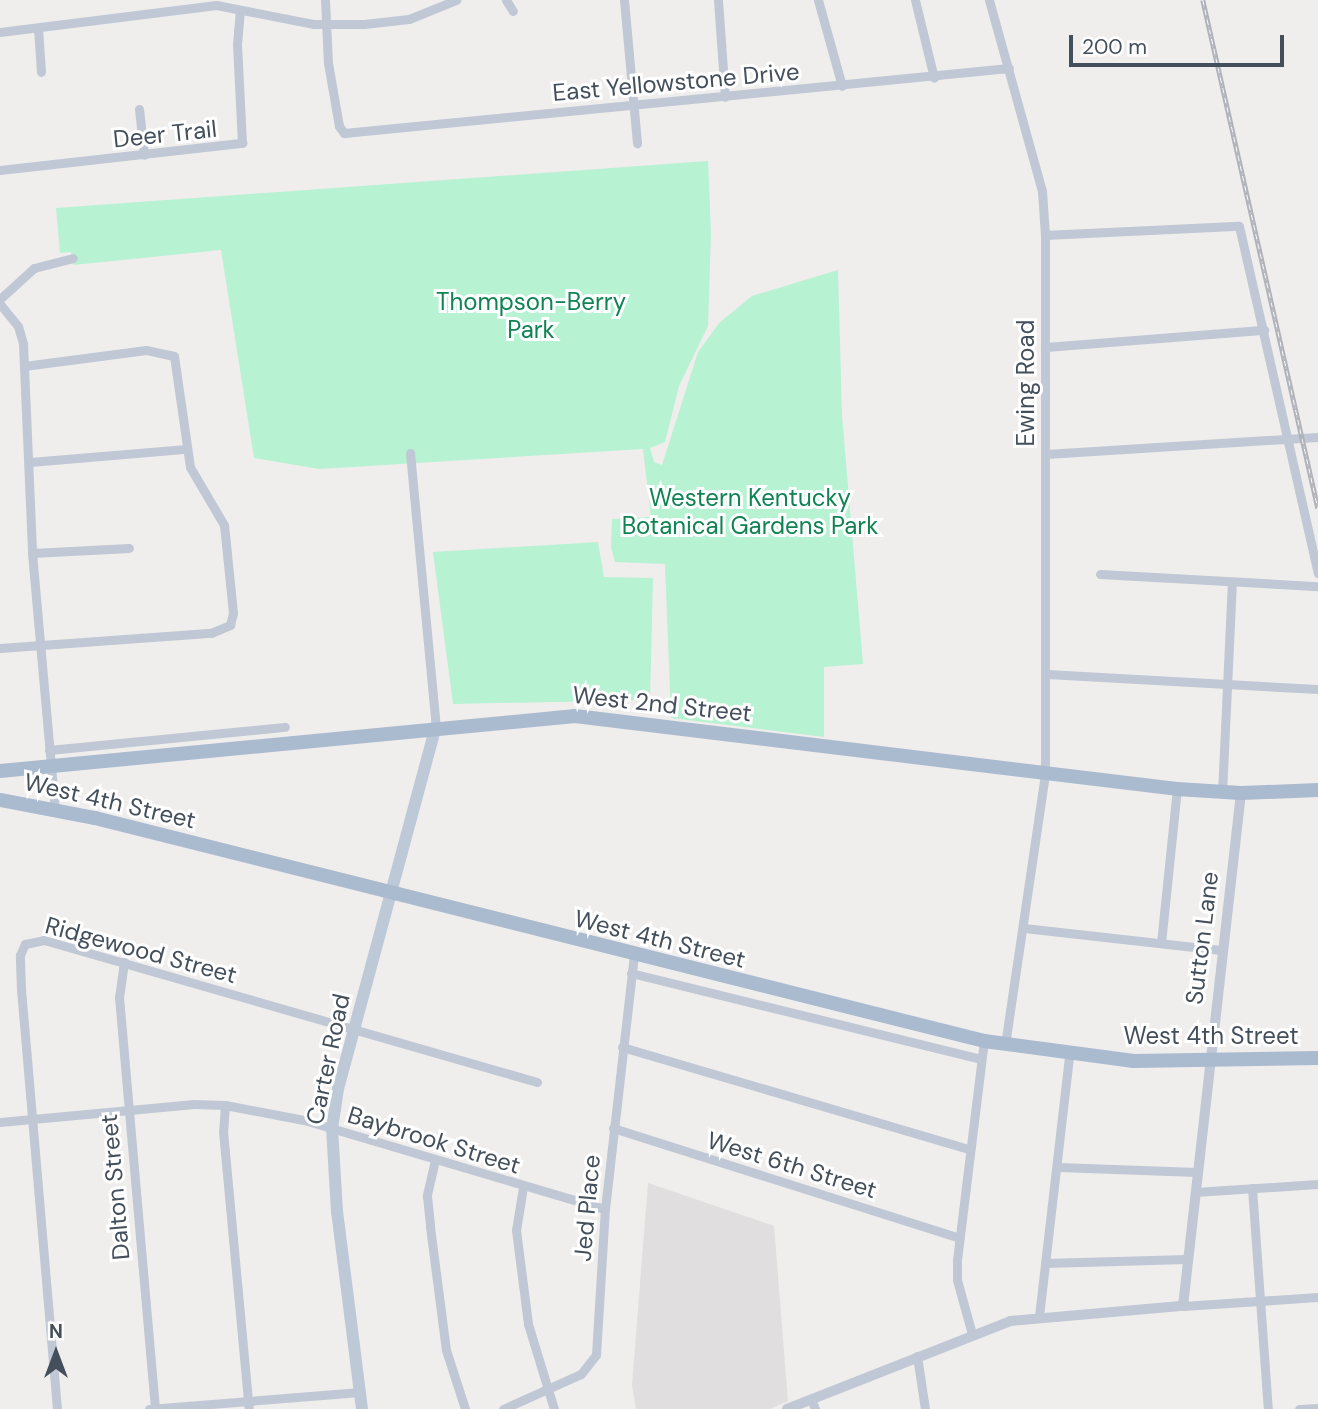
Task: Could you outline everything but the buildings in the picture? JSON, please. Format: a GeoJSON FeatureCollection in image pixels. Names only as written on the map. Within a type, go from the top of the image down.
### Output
{"type":"FeatureCollection","features":[{"type":"Feature","properties":{"kind":"main road","name":"West 2nd Street"},"geometry":{"type":"LineString","coordinates":[[0,771],[256,738],[593,717],[1177,789],[1222,793],[1318,790]]}},
{"type":"Feature","properties":{"kind":"main road","name":"Carter Road"},"geometry":{"type":"LineString","coordinates":[[362,1409],[337,1212],[332,1129],[354,1029],[436,726]]}},
{"type":"Feature","properties":{"kind":"main road","name":"West 4th Street"},"geometry":{"type":"LineString","coordinates":[[0,800],[55,809],[634,956],[984,1041],[1069,1055],[1209,1063],[1318,1058]]}},
{"type":"Feature","properties":{"kind":"street"},"geometry":{"type":"LineString","coordinates":[[326,0],[326,25]]}},
{"type":"Feature","properties":{"kind":"street"},"geometry":{"type":"LineString","coordinates":[[0,32],[148,17],[194,6],[240,10],[326,25],[409,19],[456,0]]}},
{"type":"Feature","properties":{"kind":"street"},"geometry":{"type":"LineString","coordinates":[[506,0],[513,11]]}},
{"type":"Feature","properties":{"kind":"street"},"geometry":{"type":"LineString","coordinates":[[624,0],[637,143]]}},
{"type":"Feature","properties":{"kind":"street"},"geometry":{"type":"LineString","coordinates":[[718,0],[725,97]]}},
{"type":"Feature","properties":{"kind":"street"},"geometry":{"type":"LineString","coordinates":[[818,0],[842,86]]}},
{"type":"Feature","properties":{"kind":"street"},"geometry":{"type":"LineString","coordinates":[[915,0],[934,78]]}},
{"type":"Feature","properties":{"kind":"street","name":"Ewing Road"},"geometry":{"type":"LineString","coordinates":[[989,0],[1042,191],[1045,235],[1045,774],[1005,1045]]}},
{"type":"Feature","properties":{"kind":"street","name":"Deer Trail"},"geometry":{"type":"LineString","coordinates":[[0,170],[242,143],[237,44],[240,10]]}},
{"type":"Feature","properties":{"kind":"street","name":"East Yellowstone Drive"},"geometry":{"type":"LineString","coordinates":[[326,25],[339,126],[346,133],[934,78],[1009,68]]}},
{"type":"Feature","properties":{"kind":"street"},"geometry":{"type":"LineString","coordinates":[[38,28],[41,72]]}},
{"type":"Feature","properties":{"kind":"street"},"geometry":{"type":"LineString","coordinates":[[139,109],[144,155]]}},
{"type":"Feature","properties":{"kind":"street"},"geometry":{"type":"LineString","coordinates":[[1045,235],[1239,226],[1245,241],[1318,573]]}},
{"type":"Feature","properties":{"kind":"street"},"geometry":{"type":"LineString","coordinates":[[55,809],[32,553],[24,366],[18,326],[0,302],[34,268],[73,258]]}},
{"type":"Feature","properties":{"kind":"street"},"geometry":{"type":"LineString","coordinates":[[1046,347],[1264,330]]}},
{"type":"Feature","properties":{"kind":"street"},"geometry":{"type":"LineString","coordinates":[[0,648],[211,633],[225,629],[233,619],[224,525],[217,507],[194,475],[186,449],[176,358],[165,350],[24,366]]}},
{"type":"Feature","properties":{"kind":"street"},"geometry":{"type":"LineString","coordinates":[[1046,454],[1318,437]]}},
{"type":"Feature","properties":{"kind":"street"},"geometry":{"type":"LineString","coordinates":[[30,462],[186,449]]}},
{"type":"Feature","properties":{"kind":"street"},"geometry":{"type":"LineString","coordinates":[[410,453],[436,726]]}},
{"type":"Feature","properties":{"kind":"street"},"geometry":{"type":"LineString","coordinates":[[32,553],[129,548]]}},
{"type":"Feature","properties":{"kind":"street"},"geometry":{"type":"LineString","coordinates":[[1100,574],[1232,584],[1318,586]]}},
{"type":"Feature","properties":{"kind":"street"},"geometry":{"type":"LineString","coordinates":[[1222,793],[1232,584]]}},
{"type":"Feature","properties":{"kind":"street"},"geometry":{"type":"LineString","coordinates":[[1046,674],[1318,689]]}},
{"type":"Feature","properties":{"kind":"street","name":"West 2nd Street"},"geometry":{"type":"LineString","coordinates":[[49,750],[256,738],[285,727]]}},
{"type":"Feature","properties":{"kind":"street"},"geometry":{"type":"LineString","coordinates":[[1161,943],[1177,789]]}},
{"type":"Feature","properties":{"kind":"street","name":"Sutton Lane"},"geometry":{"type":"LineString","coordinates":[[1195,1192],[1241,793]]}},
{"type":"Feature","properties":{"kind":"street"},"geometry":{"type":"LineString","coordinates":[[1024,928],[1222,950]]}},
{"type":"Feature","properties":{"kind":"street","name":"Ridgewood Street"},"geometry":{"type":"LineString","coordinates":[[57,1409],[31,1119],[21,949],[30,941],[44,940],[124,962],[537,1082]]}},
{"type":"Feature","properties":{"kind":"street","name":"Jed Place"},"geometry":{"type":"LineString","coordinates":[[503,1409],[582,1374],[596,1355],[605,1209],[634,956]]}},
{"type":"Feature","properties":{"kind":"street","name":"Dalton Street"},"geometry":{"type":"LineString","coordinates":[[124,962],[119,997],[155,1409]]}},
{"type":"Feature","properties":{"kind":"street","name":"West 4th Street"},"geometry":{"type":"LineString","coordinates":[[631,973],[981,1059]]}},
{"type":"Feature","properties":{"kind":"street"},"geometry":{"type":"LineString","coordinates":[[972,1334],[957,1280],[969,1149],[984,1041]]}},
{"type":"Feature","properties":{"kind":"street"},"geometry":{"type":"LineString","coordinates":[[622,1047],[969,1149]]}},
{"type":"Feature","properties":{"kind":"street"},"geometry":{"type":"LineString","coordinates":[[1039,1316],[1069,1055]]}},
{"type":"Feature","properties":{"kind":"street"},"geometry":{"type":"LineString","coordinates":[[225,1105],[223,1131],[248,1405]]}},
{"type":"Feature","properties":{"kind":"street","name":"Baybrook Street"},"geometry":{"type":"LineString","coordinates":[[0,1122],[225,1105],[332,1129],[605,1209]]}},
{"type":"Feature","properties":{"kind":"street","name":"West 6th Street"},"geometry":{"type":"LineString","coordinates":[[613,1128],[960,1238]]}},
{"type":"Feature","properties":{"kind":"street"},"geometry":{"type":"LineString","coordinates":[[435,1160],[427,1196],[430,1227],[446,1350],[465,1409]]}},
{"type":"Feature","properties":{"kind":"street"},"geometry":{"type":"LineString","coordinates":[[1058,1167],[1197,1172]]}},
{"type":"Feature","properties":{"kind":"street"},"geometry":{"type":"LineString","coordinates":[[1183,1306],[1195,1192],[1318,1184]]}},
{"type":"Feature","properties":{"kind":"street"},"geometry":{"type":"LineString","coordinates":[[523,1187],[516,1212],[518,1251],[531,1343],[554,1409]]}},
{"type":"Feature","properties":{"kind":"street"},"geometry":{"type":"LineString","coordinates":[[1252,1188],[1268,1409]]}},
{"type":"Feature","properties":{"kind":"street"},"geometry":{"type":"LineString","coordinates":[[1045,1264],[1187,1259]]}},
{"type":"Feature","properties":{"kind":"street"},"geometry":{"type":"LineString","coordinates":[[787,1409],[813,1404],[972,1334],[1039,1316],[1318,1297]]}},
{"type":"Feature","properties":{"kind":"street"},"geometry":{"type":"LineString","coordinates":[[917,1356],[925,1409]]}},
{"type":"Feature","properties":{"kind":"street"},"geometry":{"type":"LineString","coordinates":[[149,1409],[248,1405],[360,1392]]}},
{"type":"Feature","properties":{"kind":"street"},"geometry":{"type":"LineString","coordinates":[[1299,1409],[1318,1408]]}},
{"type":"Feature","properties":{"kind":"shaded area"},"geometry":{"type":"Polygon","coordinates":[[[648,1183],[774,1226],[788,1401],[770,1409],[636,1409],[632,1385],[648,1183]]]}},
{"type":"Feature","properties":{"kind":"green space","name":"Thompson-Berry Park"},"geometry":{"type":"Polygon","coordinates":[[[708,161],[711,234],[708,326],[679,386],[665,442],[650,448],[654,462],[662,465],[698,352],[719,323],[752,296],[838,270],[842,415],[863,664],[824,667],[824,737],[671,718],[665,564],[615,562],[611,547],[612,519],[651,517],[643,449],[319,469],[254,458],[221,250],[73,265],[71,252],[60,253],[56,208],[708,161]]]}},
{"type":"Feature","properties":{"kind":"green space"},"geometry":{"type":"Polygon","coordinates":[[[598,542],[604,577],[653,578],[650,700],[453,704],[433,552],[598,542]]]}},
{"type":"Feature","properties":{"kind":"railway"},"geometry":{"type":"LineString","coordinates":[[1203,0],[1318,508]]}},
{"type":"Feature","properties":{"kind":"park label","name":"Western Kentucky Botanical Gardens Park"},"geometry":{"type":"Point","coordinates":[750,512]}}]}
